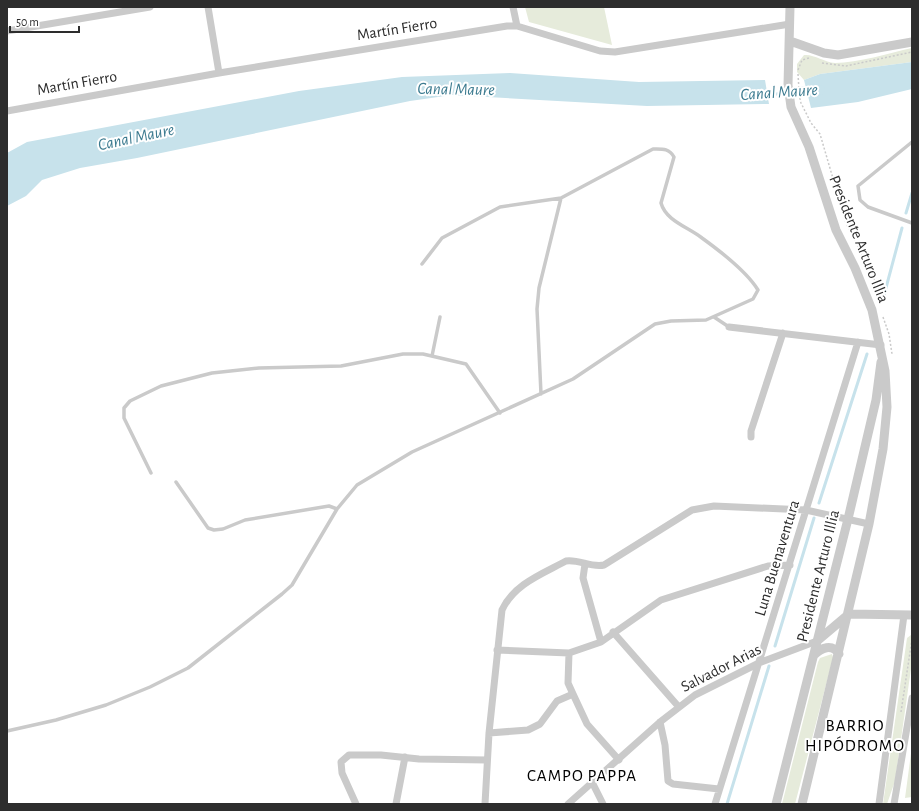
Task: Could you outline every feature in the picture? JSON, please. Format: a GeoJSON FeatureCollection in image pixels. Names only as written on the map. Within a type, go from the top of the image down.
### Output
{"type":"FeatureCollection","features":[{"type":"Feature","properties":{"kind":"street"},"geometry":{"type":"LineString","coordinates":[[7,31],[150,7]]}},
{"type":"Feature","properties":{"kind":"street"},"geometry":{"type":"LineString","coordinates":[[208,7],[219,73]]}},
{"type":"Feature","properties":{"kind":"street"},"geometry":{"type":"LineString","coordinates":[[513,7],[517,26]]}},
{"type":"Feature","properties":{"kind":"street","name":"Presidente Arturo Illia"},"geometry":{"type":"LineString","coordinates":[[790,7],[789,93],[793,114],[808,147],[827,209],[870,304],[885,371],[886,420],[883,449],[869,524],[849,614],[802,804]]}},
{"type":"Feature","properties":{"kind":"street","name":"Martín Fierro"},"geometry":{"type":"LineString","coordinates":[[7,111],[219,73],[517,26],[600,51],[615,52],[790,24]]}},
{"type":"Feature","properties":{"kind":"street"},"geometry":{"type":"LineString","coordinates":[[790,41],[824,53],[838,55],[912,42]]}},
{"type":"Feature","properties":{"kind":"street"},"geometry":{"type":"LineString","coordinates":[[729,327],[858,342],[881,349]]}},
{"type":"Feature","properties":{"kind":"street"},"geometry":{"type":"LineString","coordinates":[[751,437],[751,431],[783,333]]}},
{"type":"Feature","properties":{"kind":"street","name":"Luna Buenaventura"},"geometry":{"type":"LineString","coordinates":[[715,804],[858,342]]}},
{"type":"Feature","properties":{"kind":"street","name":"Presidente Arturo Illia"},"geometry":{"type":"LineString","coordinates":[[776,804],[848,519],[876,400],[881,349]]}},
{"type":"Feature","properties":{"kind":"street"},"geometry":{"type":"LineString","coordinates":[[486,804],[489,734],[502,610],[507,600],[517,589],[566,561],[572,560],[597,566],[604,565],[692,510],[714,506],[806,510],[869,524]]}},
{"type":"Feature","properties":{"kind":"street"},"geometry":{"type":"LineString","coordinates":[[585,564],[583,578],[601,642]]}},
{"type":"Feature","properties":{"kind":"street"},"geometry":{"type":"LineString","coordinates":[[497,650],[569,653],[601,642],[613,632],[661,600],[768,566],[790,565]]}},
{"type":"Feature","properties":{"kind":"street"},"geometry":{"type":"LineString","coordinates":[[849,614],[908,615],[879,804]]}},
{"type":"Feature","properties":{"kind":"street","name":"Salvador Arias"},"geometry":{"type":"LineString","coordinates":[[568,804],[678,706],[695,694],[759,663],[817,641],[849,614]]}},
{"type":"Feature","properties":{"kind":"street"},"geometry":{"type":"LineString","coordinates":[[613,632],[678,706]]}},
{"type":"Feature","properties":{"kind":"street"},"geometry":{"type":"LineString","coordinates":[[814,655],[822,648],[828,647],[834,649],[839,654]]}},
{"type":"Feature","properties":{"kind":"street"},"geometry":{"type":"LineString","coordinates":[[569,653],[568,683],[587,724],[619,760]]}},
{"type":"Feature","properties":{"kind":"street"},"geometry":{"type":"LineString","coordinates":[[489,734],[528,730],[540,724],[557,701],[573,694]]}},
{"type":"Feature","properties":{"kind":"street"},"geometry":{"type":"LineString","coordinates":[[894,804],[912,698]]}},
{"type":"Feature","properties":{"kind":"street"},"geometry":{"type":"LineString","coordinates":[[660,722],[665,745],[668,781],[673,784],[719,789]]}},
{"type":"Feature","properties":{"kind":"street"},"geometry":{"type":"LineString","coordinates":[[356,804],[342,773],[341,762],[349,756],[381,755],[419,760],[487,760]]}},
{"type":"Feature","properties":{"kind":"street"},"geometry":{"type":"LineString","coordinates":[[396,804],[405,757]]}},
{"type":"Feature","properties":{"kind":"street"},"geometry":{"type":"LineString","coordinates":[[592,782],[603,804]]}},
{"type":"Feature","properties":{"kind":"lane"},"geometry":{"type":"LineString","coordinates":[[912,142],[858,186],[860,200],[868,207],[912,223]]}},
{"type":"Feature","properties":{"kind":"lane"},"geometry":{"type":"LineString","coordinates":[[7,731],[56,720],[106,705],[150,687],[188,668],[292,585],[337,509],[357,485],[412,452],[573,380],[655,324],[670,321],[706,320],[752,299],[758,290],[752,280],[702,238],[670,218],[663,210],[661,203],[674,157],[671,152],[665,149],[653,149],[561,198],[500,207],[442,238],[422,264]]}},
{"type":"Feature","properties":{"kind":"lane"},"geometry":{"type":"LineString","coordinates":[[541,394],[537,309],[539,288],[561,198]]}},
{"type":"Feature","properties":{"kind":"lane"},"geometry":{"type":"LineString","coordinates":[[432,356],[440,317]]}},
{"type":"Feature","properties":{"kind":"lane"},"geometry":{"type":"LineString","coordinates":[[714,317],[729,327]]}},
{"type":"Feature","properties":{"kind":"lane"},"geometry":{"type":"LineString","coordinates":[[151,473],[124,418],[124,408],[130,401],[161,386],[212,373],[259,368],[341,366],[403,354],[423,354],[466,364],[500,413]]}},
{"type":"Feature","properties":{"kind":"lane"},"geometry":{"type":"LineString","coordinates":[[176,482],[208,528],[214,530],[223,529],[245,520],[329,506],[337,509]]}},
{"type":"Feature","properties":{"kind":"green space"},"geometry":{"type":"Polygon","coordinates":[[[525,7],[604,7],[612,45],[529,22],[525,7]]]}},
{"type":"Feature","properties":{"kind":"green space"},"geometry":{"type":"Polygon","coordinates":[[[912,48],[912,62],[820,74],[804,80],[797,72],[797,64],[804,55],[835,63],[844,63],[912,48]]]}},
{"type":"Feature","properties":{"kind":"green space"},"geometry":{"type":"Polygon","coordinates":[[[911,635],[912,662],[895,781],[887,804],[883,804],[907,638],[911,635]]]}},
{"type":"Feature","properties":{"kind":"green space"},"geometry":{"type":"Polygon","coordinates":[[[832,654],[833,658],[795,804],[782,804],[818,662],[820,658],[832,654]]]}},
{"type":"Feature","properties":{"kind":"green space"},"geometry":{"type":"Polygon","coordinates":[[[912,746],[912,797],[905,798],[912,746]]]}},
{"type":"Feature","properties":{"kind":"water"},"geometry":{"type":"Polygon","coordinates":[[[912,62],[912,89],[858,102],[811,108],[804,80],[820,74],[912,62]]]}},
{"type":"Feature","properties":{"kind":"water"},"geometry":{"type":"Polygon","coordinates":[[[510,73],[639,82],[765,80],[769,104],[647,106],[452,95],[410,101],[137,158],[80,168],[42,180],[26,196],[7,206],[7,153],[27,142],[299,91],[402,77],[510,73]]]}},
{"type":"Feature","properties":{"kind":"waterway","name":"Canal Maure"},"geometry":{"type":"LineString","coordinates":[[789,93],[820,90]]}},
{"type":"Feature","properties":{"kind":"waterway","name":"Canal Maure"},"geometry":{"type":"LineString","coordinates":[[765,95],[787,93]]}},
{"type":"Feature","properties":{"kind":"waterway"},"geometry":{"type":"LineString","coordinates":[[906,213],[912,193]]}},
{"type":"Feature","properties":{"kind":"waterway"},"geometry":{"type":"LineString","coordinates":[[883,299],[902,228]]}},
{"type":"Feature","properties":{"kind":"waterway"},"geometry":{"type":"LineString","coordinates":[[819,503],[867,354]]}},
{"type":"Feature","properties":{"kind":"waterway"},"geometry":{"type":"LineString","coordinates":[[775,646],[814,518]]}},
{"type":"Feature","properties":{"kind":"waterway"},"geometry":{"type":"LineString","coordinates":[[727,804],[769,666]]}},
{"type":"Feature","properties":{"kind":"district","name":"BARRIO HIPÓDROMO"},"geometry":{"type":"Point","coordinates":[855,735]}},
{"type":"Feature","properties":{"kind":"district","name":"CAMPO PAPPA"},"geometry":{"type":"Point","coordinates":[582,775]}}]}
